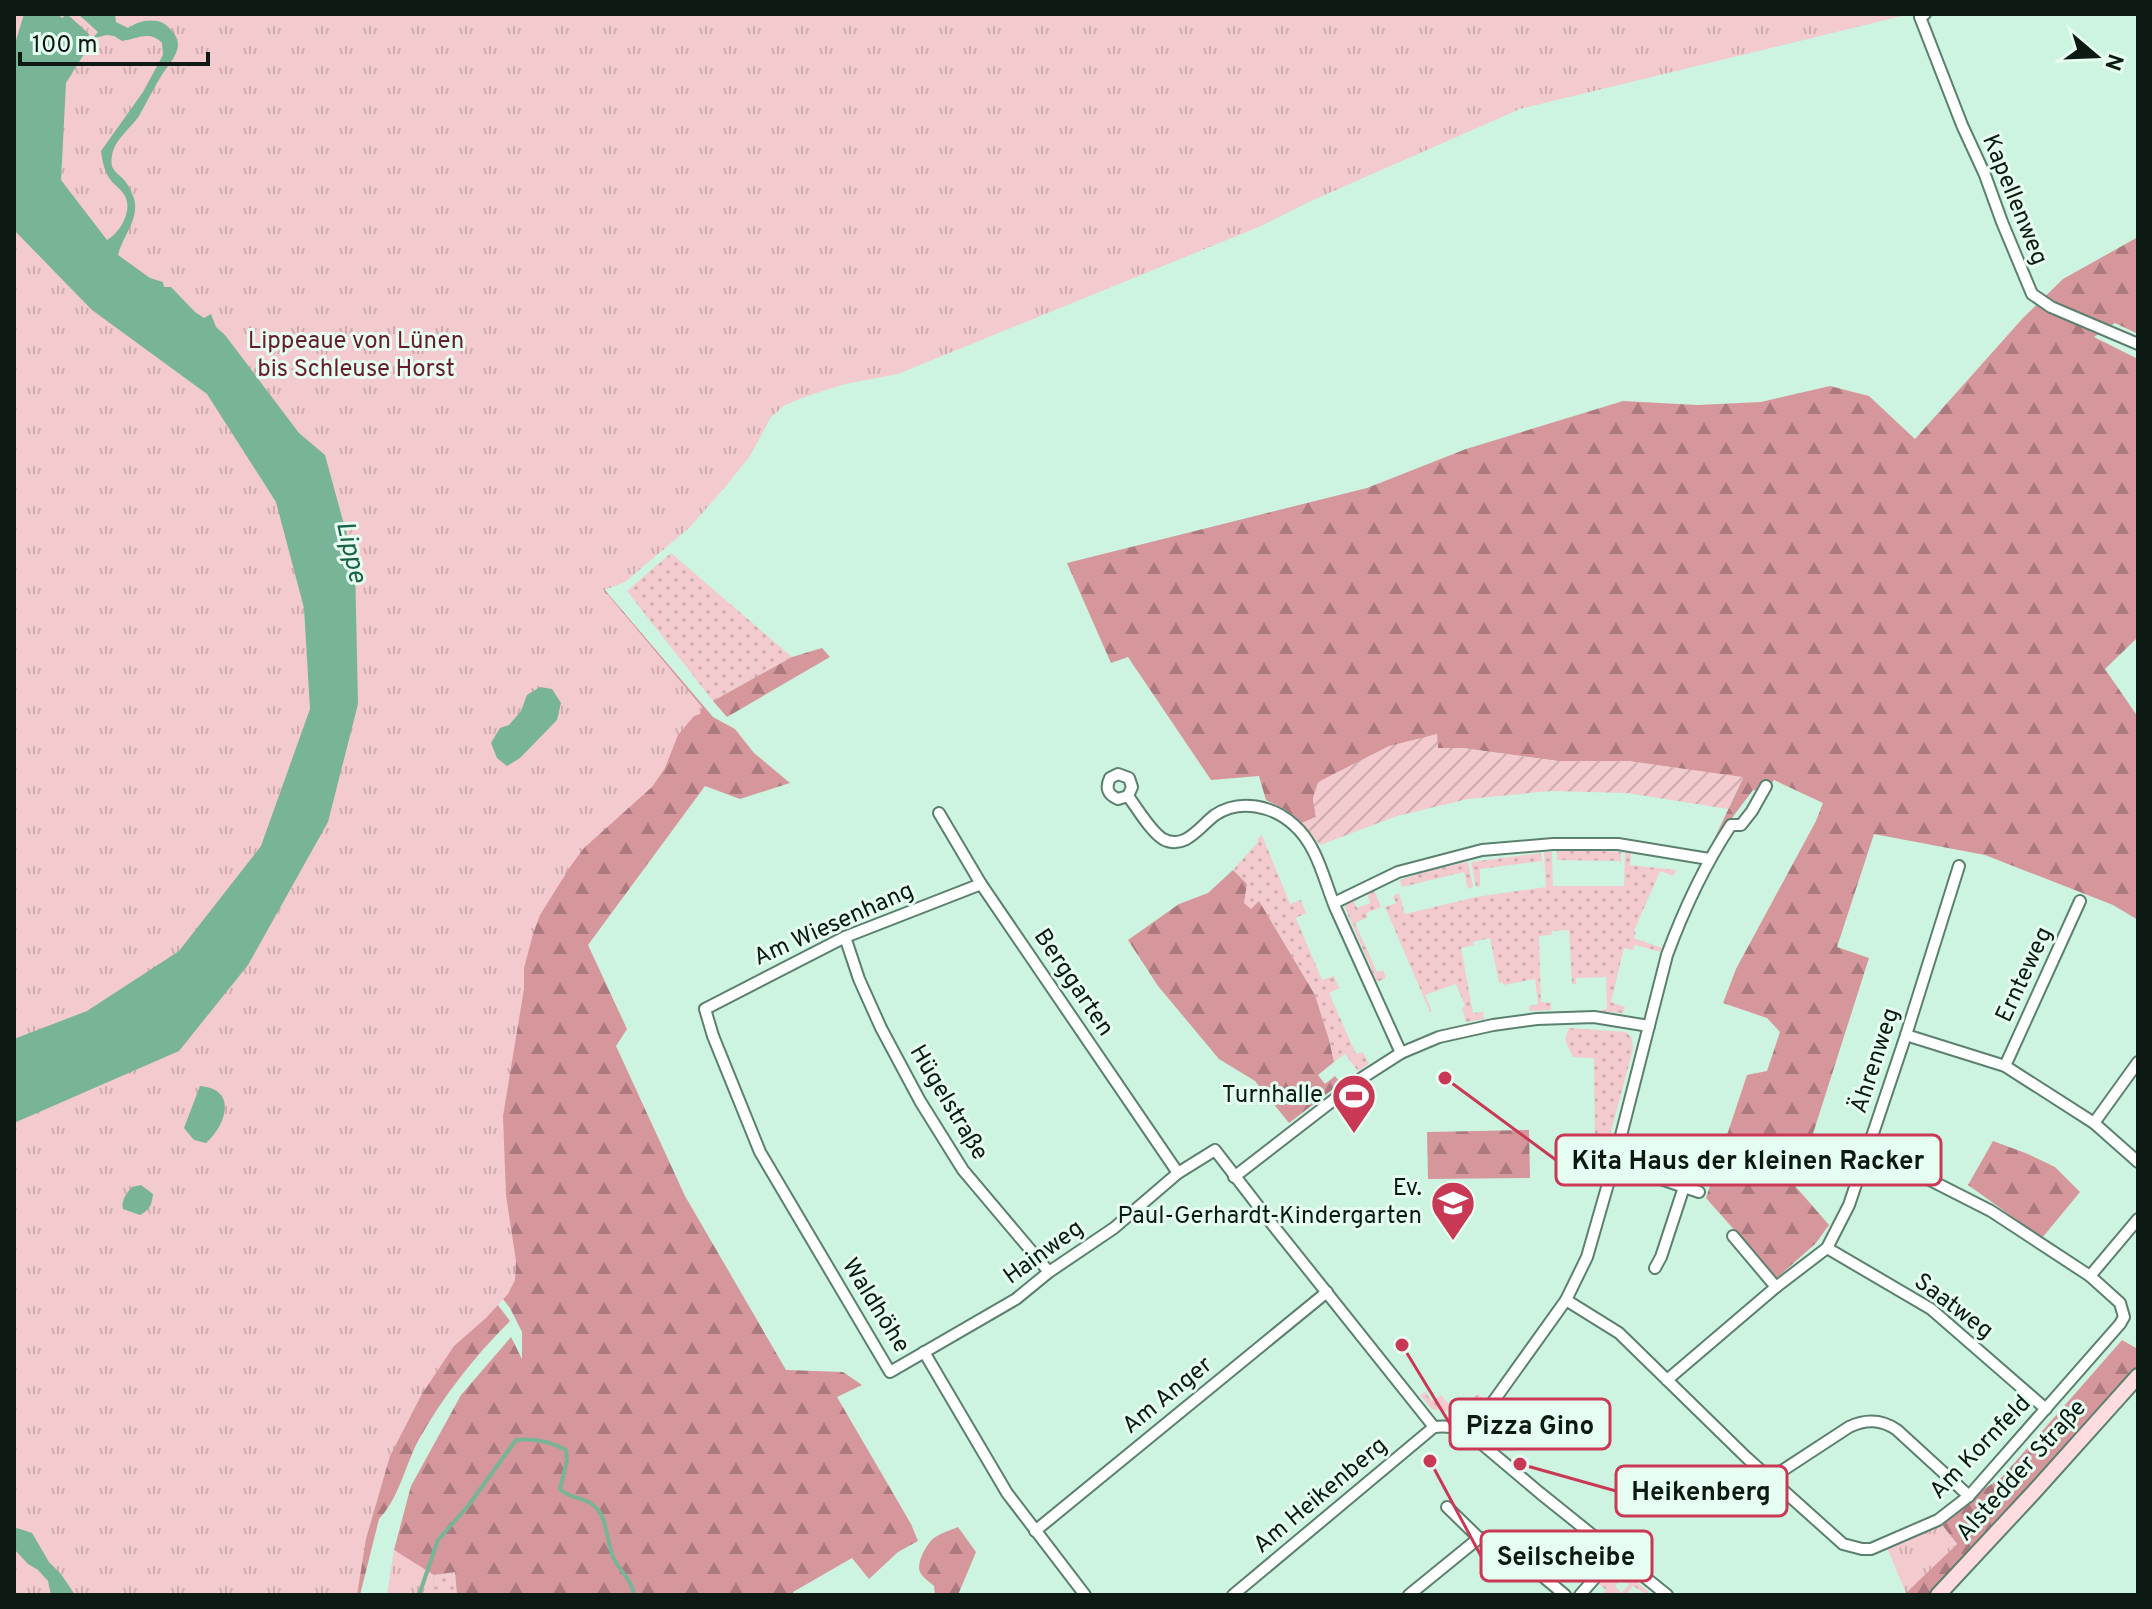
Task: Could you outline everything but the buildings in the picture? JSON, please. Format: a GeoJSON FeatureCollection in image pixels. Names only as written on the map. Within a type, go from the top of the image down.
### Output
{"type":"FeatureCollection","features":[{"type":"Feature","properties":{"kind":"street","name":"Kapellenweg"},"geometry":{"type":"LineString","coordinates":[[1925,14],[1920,17],[2032,294],[2051,307],[2138,344]]}},
{"type":"Feature","properties":{"kind":"street"},"geometry":{"type":"LineString","coordinates":[[1470,1434],[1566,1300],[1587,1257],[1676,930],[1709,859],[1731,825],[1741,825],[1752,811],[1766,786]]}},
{"type":"Feature","properties":{"kind":"street"},"geometry":{"type":"LineString","coordinates":[[1128,796],[1158,834],[1170,841],[1185,840],[1216,815],[1238,806],[1274,811],[1296,826],[1313,851],[1401,1053]]}},
{"type":"Feature","properties":{"kind":"street","name":"Berggarten"},"geometry":{"type":"LineString","coordinates":[[939,813],[981,884],[1178,1173]]}},
{"type":"Feature","properties":{"kind":"street"},"geometry":{"type":"LineString","coordinates":[[1334,903],[1398,872],[1482,850],[1553,844],[1618,844],[1709,859]]}},
{"type":"Feature","properties":{"kind":"street","name":"Ährenweg"},"geometry":{"type":"LineString","coordinates":[[1667,1380],[1827,1248],[1849,1205],[1869,1149],[1959,866]]}},
{"type":"Feature","properties":{"kind":"street","name":"Am Wiesenhang"},"geometry":{"type":"LineString","coordinates":[[705,1009],[845,937],[981,884]]}},
{"type":"Feature","properties":{"kind":"street","name":"Ernteweg"},"geometry":{"type":"LineString","coordinates":[[2005,1066],[2080,901]]}},
{"type":"Feature","properties":{"kind":"street","name":"Hügelstraße"},"geometry":{"type":"LineString","coordinates":[[845,937],[859,979],[881,1028],[920,1101],[963,1170],[1049,1272]]}},
{"type":"Feature","properties":{"kind":"street","name":"Waldhöhe"},"geometry":{"type":"LineString","coordinates":[[705,1009],[760,1152],[890,1372],[924,1352],[993,1472],[1085,1595]]}},
{"type":"Feature","properties":{"kind":"street"},"geometry":{"type":"LineString","coordinates":[[1649,1026],[1594,1017],[1537,1019],[1452,1034],[1401,1053],[1362,1078],[1234,1177],[1434,1427],[1446,1426],[1470,1434],[1667,1595]]}},
{"type":"Feature","properties":{"kind":"street"},"geometry":{"type":"LineString","coordinates":[[1906,1035],[2005,1066],[2094,1123],[2138,1162]]}},
{"type":"Feature","properties":{"kind":"street"},"geometry":{"type":"LineString","coordinates":[[2094,1123],[2138,1062]]}},
{"type":"Feature","properties":{"kind":"street","name":"Am Kornfeld"},"geometry":{"type":"LineString","coordinates":[[1566,1300],[1619,1333],[1747,1458],[1843,1544],[1862,1549],[1885,1543],[1938,1520],[1969,1496],[2124,1317],[2120,1303],[2090,1276],[1991,1211],[1869,1149]]}},
{"type":"Feature","properties":{"kind":"street","name":"Hainweg"},"geometry":{"type":"LineString","coordinates":[[924,1352],[1016,1299],[1049,1272],[1114,1228],[1178,1173],[1215,1150],[1234,1177]]}},
{"type":"Feature","properties":{"kind":"street"},"geometry":{"type":"LineString","coordinates":[[1614,1163],[1699,1192]]}},
{"type":"Feature","properties":{"kind":"street"},"geometry":{"type":"LineString","coordinates":[[1655,1268],[1684,1187]]}},
{"type":"Feature","properties":{"kind":"street"},"geometry":{"type":"LineString","coordinates":[[2090,1276],[2138,1219]]}},
{"type":"Feature","properties":{"kind":"street"},"geometry":{"type":"LineString","coordinates":[[1733,1236],[1776,1287]]}},
{"type":"Feature","properties":{"kind":"street","name":"Saatweg"},"geometry":{"type":"LineString","coordinates":[[1827,1248],[1931,1309],[2046,1409]]}},
{"type":"Feature","properties":{"kind":"street","name":"Am Anger"},"geometry":{"type":"LineString","coordinates":[[1035,1531],[1327,1292]]}},
{"type":"Feature","properties":{"kind":"street","name":"Alstedder Straße"},"geometry":{"type":"LineString","coordinates":[[1938,1595],[2138,1376]]}},
{"type":"Feature","properties":{"kind":"street"},"geometry":{"type":"LineString","coordinates":[[1771,1478],[1849,1427],[1872,1420],[1897,1430],[1969,1496]]}},
{"type":"Feature","properties":{"kind":"street","name":"Am Heikenberg"},"geometry":{"type":"LineString","coordinates":[[1233,1595],[1434,1427]]}},
{"type":"Feature","properties":{"kind":"street"},"geometry":{"type":"LineString","coordinates":[[1447,1507],[1479,1538],[1499,1540],[1565,1595]]}},
{"type":"Feature","properties":{"kind":"street"},"geometry":{"type":"LineString","coordinates":[[1409,1595],[1479,1538]]}},
{"type":"Feature","properties":{"kind":"street"},"geometry":{"type":"LineString","coordinates":[[1580,1595],[1616,1554]]}},
{"type":"Feature","properties":{"kind":"green space","name":"Lippeaue von Lünen bis Schleuse Horst"},"geometry":{"type":"Polygon","coordinates":[[[14,14],[1910,14],[1520,109],[1261,226],[898,374],[845,384],[785,405],[771,417],[750,456],[690,527],[625,582],[604,590],[702,707],[700,714],[694,716],[678,735],[665,768],[652,787],[584,848],[540,915],[524,968],[524,989],[503,1116],[506,1195],[516,1261],[515,1280],[508,1294],[486,1318],[454,1346],[422,1394],[390,1456],[366,1539],[357,1595],[14,1595],[14,14]]]}},
{"type":"Feature","properties":{"kind":"green space"},"geometry":{"type":"Polygon","coordinates":[[[2138,237],[2138,334],[2115,323],[2094,337],[2138,359],[2138,637],[2105,669],[2138,717],[2138,920],[2113,905],[1985,855],[1874,834],[1837,947],[1869,958],[1796,1187],[1829,1225],[1816,1243],[1777,1278],[1706,1198],[1747,1075],[1767,1071],[1780,1032],[1767,1018],[1723,1003],[1736,969],[1823,803],[1774,780],[1766,792],[1753,790],[1711,846],[1743,778],[1628,761],[1558,761],[1462,748],[1437,748],[1437,734],[1313,798],[1316,817],[1302,823],[1266,800],[1259,776],[1211,780],[1128,657],[1111,663],[1067,563],[1367,488],[1466,449],[1623,401],[1697,405],[1761,402],[1830,386],[1869,396],[1915,439],[2023,318],[2063,279],[2138,237]]]}},
{"type":"Feature","properties":{"kind":"green space"},"geometry":{"type":"Polygon","coordinates":[[[671,553],[792,657],[713,701],[627,591],[671,553]]]}},
{"type":"Feature","properties":{"kind":"green space"},"geometry":{"type":"Polygon","coordinates":[[[592,575],[713,717],[735,729],[754,753],[790,783],[740,799],[705,786],[588,945],[627,1029],[616,1046],[685,1196],[786,1370],[843,1372],[862,1385],[837,1397],[918,1541],[898,1552],[869,1579],[852,1558],[793,1592],[794,1595],[457,1595],[455,1572],[434,1575],[433,1595],[419,1567],[394,1550],[411,1486],[461,1395],[511,1337],[522,1359],[522,1332],[510,1308],[492,1285],[499,1092],[592,575]]]}},
{"type":"Feature","properties":{"kind":"green space"},"geometry":{"type":"Polygon","coordinates":[[[822,648],[830,657],[727,717],[713,701],[792,657],[822,648]]]}},
{"type":"Feature","properties":{"kind":"green space"},"geometry":{"type":"Polygon","coordinates":[[[1437,734],[1438,748],[1462,748],[1558,761],[1628,761],[1743,777],[1728,809],[1627,793],[1551,791],[1468,799],[1397,816],[1320,845],[1302,823],[1316,817],[1313,798],[1318,782],[1389,746],[1437,734]]]}},
{"type":"Feature","properties":{"kind":"green space"},"geometry":{"type":"Polygon","coordinates":[[[1262,835],[1290,904],[1301,900],[1306,913],[1296,918],[1322,980],[1334,976],[1339,988],[1329,993],[1356,1054],[1363,1052],[1369,1064],[1358,1071],[1345,1054],[1334,1062],[1315,995],[1259,901],[1251,910],[1244,903],[1247,884],[1233,870],[1262,835]]]}},
{"type":"Feature","properties":{"kind":"green space"},"geometry":{"type":"Polygon","coordinates":[[[1557,851],[1621,852],[1621,865],[1620,861],[1557,860],[1557,851]]]}},
{"type":"Feature","properties":{"kind":"green space"},"geometry":{"type":"Polygon","coordinates":[[[1544,852],[1552,852],[1553,886],[1624,886],[1625,853],[1631,853],[1630,865],[1676,870],[1673,876],[1660,871],[1634,931],[1634,938],[1662,948],[1661,952],[1635,945],[1633,950],[1624,948],[1611,1002],[1625,1007],[1623,1013],[1598,1011],[1607,1009],[1606,977],[1576,978],[1576,984],[1572,984],[1569,930],[1539,936],[1541,1002],[1551,1003],[1551,1010],[1529,1011],[1529,1006],[1538,1004],[1535,979],[1503,985],[1503,982],[1499,983],[1490,938],[1461,948],[1473,1013],[1483,1012],[1484,1019],[1466,1022],[1462,1008],[1465,1006],[1456,984],[1425,995],[1430,1012],[1385,907],[1396,903],[1393,896],[1399,893],[1405,914],[1476,897],[1546,887],[1544,852]]]}},
{"type":"Feature","properties":{"kind":"green space"},"geometry":{"type":"Polygon","coordinates":[[[1541,853],[1543,870],[1541,861],[1480,869],[1480,886],[1476,887],[1471,862],[1541,853]]]}},
{"type":"Feature","properties":{"kind":"green space"},"geometry":{"type":"Polygon","coordinates":[[[1468,862],[1473,887],[1468,889],[1464,872],[1402,887],[1400,880],[1468,862]]]}},
{"type":"Feature","properties":{"kind":"green space"},"geometry":{"type":"Polygon","coordinates":[[[1233,870],[1247,884],[1244,903],[1251,909],[1259,901],[1315,995],[1334,1062],[1318,1075],[1325,1084],[1335,1076],[1341,1083],[1289,1123],[1255,1081],[1219,1059],[1158,986],[1128,940],[1179,904],[1208,893],[1233,870]]]}},
{"type":"Feature","properties":{"kind":"green space"},"geometry":{"type":"Polygon","coordinates":[[[1374,890],[1381,907],[1366,913],[1368,917],[1355,923],[1377,972],[1383,970],[1386,978],[1377,982],[1345,908],[1346,902],[1353,899],[1357,908],[1370,903],[1367,893],[1374,890]]]}},
{"type":"Feature","properties":{"kind":"green space"},"geometry":{"type":"Polygon","coordinates":[[[1569,1028],[1626,1032],[1632,1038],[1633,1049],[1608,1143],[1595,1142],[1594,1058],[1573,1057],[1565,1040],[1569,1028]]]}},
{"type":"Feature","properties":{"kind":"green space"},"geometry":{"type":"Polygon","coordinates":[[[1529,1130],[1530,1178],[1428,1179],[1427,1132],[1529,1130]]]}},
{"type":"Feature","properties":{"kind":"green space"},"geometry":{"type":"Polygon","coordinates":[[[1993,1141],[2055,1167],[2080,1192],[2042,1238],[1968,1185],[1993,1141]]]}},
{"type":"Feature","properties":{"kind":"green space"},"geometry":{"type":"Polygon","coordinates":[[[488,1292],[510,1321],[460,1378],[428,1424],[392,1501],[379,1519],[360,1595],[348,1595],[367,1508],[400,1422],[488,1292]]]}},
{"type":"Feature","properties":{"kind":"green space"},"geometry":{"type":"Polygon","coordinates":[[[2122,1340],[2136,1348],[2138,1346],[2138,1376],[1938,1595],[1903,1595],[1957,1544],[1938,1520],[2002,1477],[2122,1340]]]}},
{"type":"Feature","properties":{"kind":"green space"},"geometry":{"type":"Polygon","coordinates":[[[1425,1392],[1432,1401],[1441,1395],[1452,1408],[1465,1398],[1469,1402],[1478,1394],[1485,1401],[1476,1414],[1432,1409],[1420,1395],[1425,1392]]]}},
{"type":"Feature","properties":{"kind":"green space"},"geometry":{"type":"Polygon","coordinates":[[[1938,1520],[1957,1544],[1906,1593],[1885,1543],[1938,1520]]]}},
{"type":"Feature","properties":{"kind":"green space"},"geometry":{"type":"Polygon","coordinates":[[[958,1527],[976,1552],[958,1595],[935,1595],[934,1586],[920,1572],[921,1559],[934,1538],[958,1527]]]}},
{"type":"Feature","properties":{"kind":"green space"},"geometry":{"type":"Polygon","coordinates":[[[394,1550],[434,1575],[433,1595],[387,1595],[394,1550]]]}},
{"type":"Feature","properties":{"kind":"green space"},"geometry":{"type":"Polygon","coordinates":[[[455,1572],[457,1595],[433,1595],[434,1575],[455,1572]]]}},
{"type":"Feature","properties":{"kind":"green space"},"geometry":{"type":"Polygon","coordinates":[[[1616,1572],[1628,1575],[1615,1586],[1621,1593],[1629,1585],[1626,1582],[1630,1577],[1649,1592],[1647,1595],[1633,1586],[1626,1595],[1603,1595],[1606,1590],[1599,1584],[1616,1572]]]}},
{"type":"Feature","properties":{"kind":"water","name":"Lippe"},"geometry":{"type":"Polygon","coordinates":[[[24,14],[58,14],[62,18],[67,14],[89,34],[90,41],[98,32],[78,14],[115,14],[116,22],[128,28],[149,20],[157,21],[167,26],[176,37],[178,47],[173,58],[139,116],[113,150],[113,168],[125,181],[135,204],[134,217],[118,255],[150,278],[163,282],[164,287],[171,287],[204,318],[211,314],[216,327],[299,433],[325,455],[355,565],[358,704],[328,822],[248,965],[179,1051],[14,1123],[14,1039],[87,1011],[179,951],[261,846],[310,709],[304,608],[276,502],[207,394],[92,310],[15,231],[14,47],[24,14]],[[114,36],[94,38],[66,83],[61,180],[107,240],[124,221],[127,202],[108,176],[101,151],[143,92],[163,55],[162,43],[153,37],[122,41],[114,36]]]}},
{"type":"Feature","properties":{"kind":"water"},"geometry":{"type":"Polygon","coordinates":[[[540,687],[552,689],[561,703],[557,720],[520,758],[507,766],[497,758],[491,743],[500,728],[509,725],[521,711],[527,695],[540,687]]]}},
{"type":"Feature","properties":{"kind":"water"},"geometry":{"type":"Polygon","coordinates":[[[200,1086],[220,1094],[225,1109],[219,1127],[206,1143],[194,1140],[184,1128],[200,1086]]]}},
{"type":"Feature","properties":{"kind":"water"},"geometry":{"type":"Polygon","coordinates":[[[141,1185],[153,1194],[150,1206],[140,1215],[123,1209],[123,1206],[124,1197],[132,1187],[141,1185]]]}},
{"type":"Feature","properties":{"kind":"water"},"geometry":{"type":"Polygon","coordinates":[[[17,1528],[32,1533],[49,1562],[75,1595],[51,1595],[48,1581],[14,1549],[14,1531],[17,1528]]]}},
{"type":"Feature","properties":{"kind":"waterway"},"geometry":{"type":"LineString","coordinates":[[419,1595],[438,1540],[468,1506],[516,1440],[529,1439],[548,1442],[566,1450],[567,1460],[560,1489],[589,1502],[598,1510],[613,1557],[631,1584],[634,1595]]}},
{"type":"Feature","properties":{"kind":"place","name":"Kita Haus der kleinen Racker"},"geometry":{"type":"Point","coordinates":[1445,1078]}},
{"type":"Feature","properties":{"kind":"place","name":"Turnhalle"},"geometry":{"type":"Point","coordinates":[1354,1135]}},
{"type":"Feature","properties":{"kind":"place","name":"Ev. Paul-Gerhardt-Kindergarten"},"geometry":{"type":"Point","coordinates":[1453,1242]}},
{"type":"Feature","properties":{"kind":"place","name":"Pizza Gino"},"geometry":{"type":"Point","coordinates":[1402,1345]}},
{"type":"Feature","properties":{"kind":"place","name":"Seilscheibe"},"geometry":{"type":"Point","coordinates":[1430,1461]}},
{"type":"Feature","properties":{"kind":"place","name":"Heikenberg"},"geometry":{"type":"Point","coordinates":[1520,1464]}}]}
